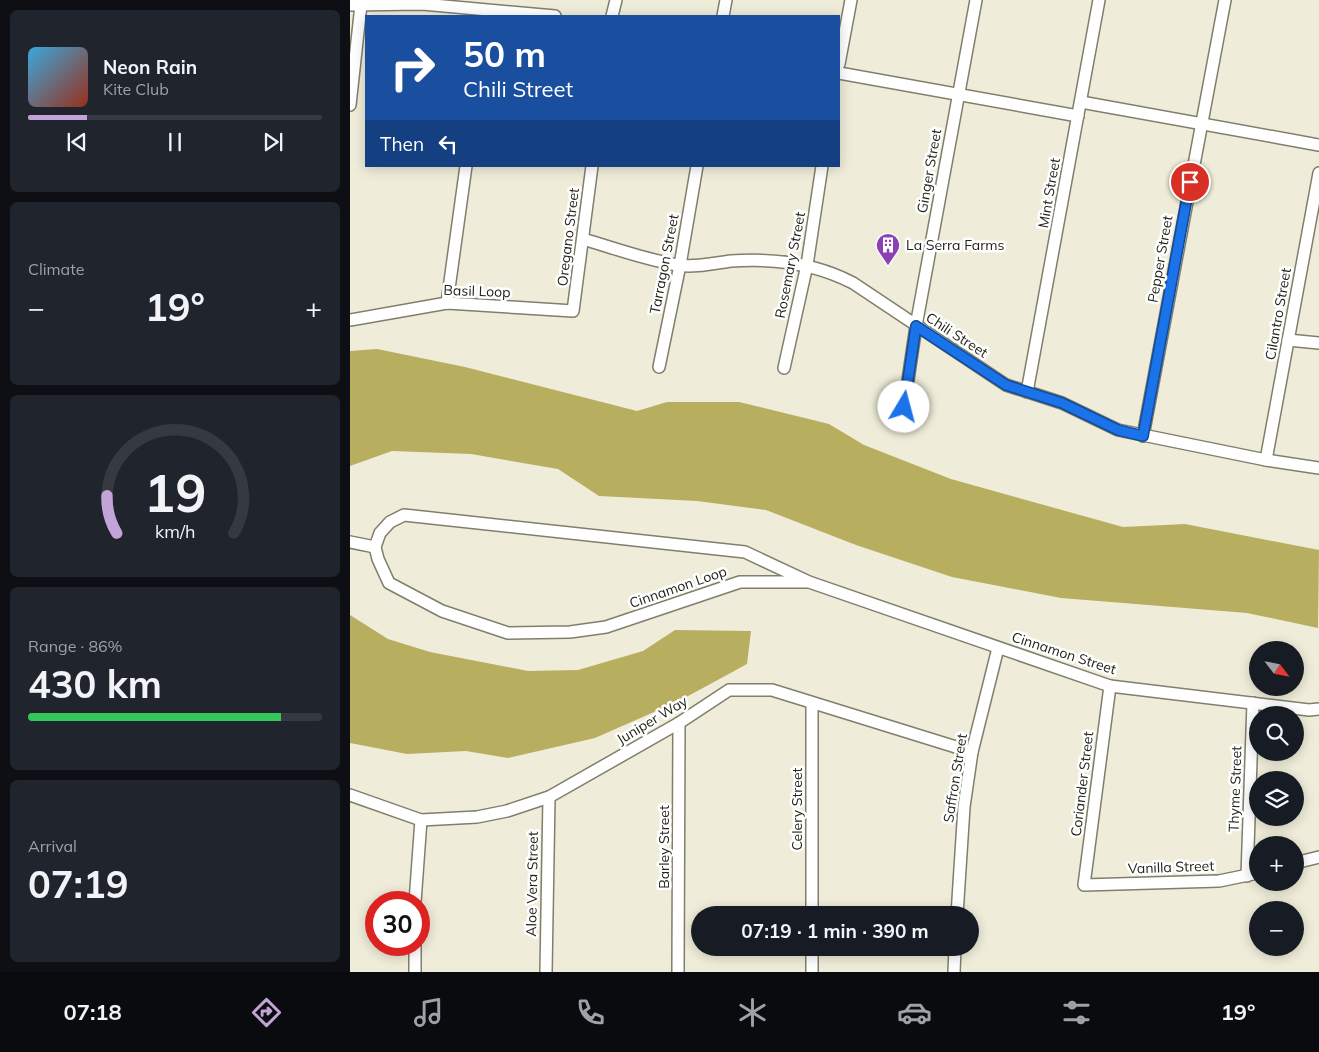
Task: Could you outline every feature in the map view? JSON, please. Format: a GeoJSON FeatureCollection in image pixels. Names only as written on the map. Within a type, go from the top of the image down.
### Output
{"type":"FeatureCollection","features":[{"type":"Feature","properties":{"kind":"street"},"geometry":{"type":"LineString","coordinates":[[612,15],[616,0]]}},
{"type":"Feature","properties":{"kind":"street"},"geometry":{"type":"LineString","coordinates":[[723,15],[726,0]]}},
{"type":"Feature","properties":{"kind":"street"},"geometry":{"type":"LineString","coordinates":[[840,59],[851,0]]}},
{"type":"Feature","properties":{"kind":"street","name":"Ginger Street"},"geometry":{"type":"LineString","coordinates":[[904,407],[916,326],[976,0]]}},
{"type":"Feature","properties":{"kind":"street","name":"Mint Street"},"geometry":{"type":"LineString","coordinates":[[1027,392],[1099,0]]}},
{"type":"Feature","properties":{"kind":"street","name":"Pepper Street"},"geometry":{"type":"LineString","coordinates":[[1143,436],[1224,0]]}},
{"type":"Feature","properties":{"kind":"street"},"geometry":{"type":"LineString","coordinates":[[350,105],[356,5],[422,4],[489,8],[547,15]]}},
{"type":"Feature","properties":{"kind":"street"},"geometry":{"type":"LineString","coordinates":[[840,74],[1078,116]]}},
{"type":"Feature","properties":{"kind":"street"},"geometry":{"type":"LineString","coordinates":[[1081,102],[1319,145]]}},
{"type":"Feature","properties":{"kind":"street"},"geometry":{"type":"LineString","coordinates":[[447,303],[466,167]]}},
{"type":"Feature","properties":{"kind":"street","name":"Oregano Street"},"geometry":{"type":"LineString","coordinates":[[573,311],[592,167]]}},
{"type":"Feature","properties":{"kind":"street","name":"Tarragon Street"},"geometry":{"type":"LineString","coordinates":[[659,367],[680,266],[697,167]]}},
{"type":"Feature","properties":{"kind":"street","name":"Rosemary Street"},"geometry":{"type":"LineString","coordinates":[[784,368],[807,265],[822,167]]}},
{"type":"Feature","properties":{"kind":"street","name":"Cilantro Street"},"geometry":{"type":"LineString","coordinates":[[1266,460],[1319,173]]}},
{"type":"Feature","properties":{"kind":"street","name":"Chili Street"},"geometry":{"type":"LineString","coordinates":[[583,239],[680,266],[747,260],[807,265],[835,274],[853,283],[1006,385],[1062,403],[1118,430],[1266,460],[1319,468]]}},
{"type":"Feature","properties":{"kind":"street","name":"Basil Loop"},"geometry":{"type":"LineString","coordinates":[[350,320],[447,303],[573,311]]}},
{"type":"Feature","properties":{"kind":"street"},"geometry":{"type":"LineString","coordinates":[[1288,340],[1319,343]]}},
{"type":"Feature","properties":{"kind":"street","name":"Cinnamon Loop"},"geometry":{"type":"LineString","coordinates":[[404,515],[420,515],[745,552],[809,582],[740,582],[606,627],[570,632],[508,633],[442,611],[389,583],[375,547],[380,533],[390,522],[404,515]]}},
{"type":"Feature","properties":{"kind":"street"},"geometry":{"type":"LineString","coordinates":[[350,542],[375,547]]}},
{"type":"Feature","properties":{"kind":"street","name":"Cinnamon Street"},"geometry":{"type":"LineString","coordinates":[[809,582],[1110,686],[1309,710],[1319,709]]}},
{"type":"Feature","properties":{"kind":"street","name":"Saffron Street"},"geometry":{"type":"LineString","coordinates":[[958,906],[964,807],[972,752],[998,648]]}},
{"type":"Feature","properties":{"kind":"street","name":"Coriander Street"},"geometry":{"type":"LineString","coordinates":[[1084,885],[1110,686]]}},
{"type":"Feature","properties":{"kind":"street","name":"Juniper Way"},"geometry":{"type":"LineString","coordinates":[[350,795],[421,820],[477,817],[549,797],[679,723],[729,690],[772,690],[972,752]]}},
{"type":"Feature","properties":{"kind":"street","name":"Celery Street"},"geometry":{"type":"LineString","coordinates":[[812,703],[812,906]]}},
{"type":"Feature","properties":{"kind":"street","name":"Thyme Street"},"geometry":{"type":"LineString","coordinates":[[1252,836],[1253,703]]}},
{"type":"Feature","properties":{"kind":"street","name":"Barley Street"},"geometry":{"type":"LineString","coordinates":[[678,972],[679,723]]}},
{"type":"Feature","properties":{"kind":"street","name":"Aloe Vera Street"},"geometry":{"type":"LineString","coordinates":[[546,972],[549,797]]}},
{"type":"Feature","properties":{"kind":"street"},"geometry":{"type":"LineString","coordinates":[[417,891],[421,820]]}},
{"type":"Feature","properties":{"kind":"street"},"geometry":{"type":"LineString","coordinates":[[1304,861],[1319,857]]}},
{"type":"Feature","properties":{"kind":"street","name":"Vanilla Street"},"geometry":{"type":"LineString","coordinates":[[1084,885],[1219,881],[1249,875]]}},
{"type":"Feature","properties":{"kind":"street"},"geometry":{"type":"LineString","coordinates":[[415,956],[415,972]]}},
{"type":"Feature","properties":{"kind":"street"},"geometry":{"type":"LineString","coordinates":[[812,956],[812,972]]}},
{"type":"Feature","properties":{"kind":"street"},"geometry":{"type":"LineString","coordinates":[[954,972],[955,956]]}},
{"type":"Feature","properties":{"kind":"shaded area"},"geometry":{"type":"Polygon","coordinates":[[[377,349],[465,367],[637,411],[667,402],[739,402],[829,424],[864,445],[951,479],[1123,527],[1185,524],[1319,550],[1318,628],[1247,613],[1061,598],[952,577],[856,545],[766,510],[697,501],[599,496],[558,469],[471,454],[392,451],[350,466],[350,351],[377,349]]]}},
{"type":"Feature","properties":{"kind":"shaded area"},"geometry":{"type":"Polygon","coordinates":[[[350,615],[388,639],[430,652],[528,671],[578,670],[643,651],[675,630],[751,631],[747,664],[679,701],[595,738],[508,758],[466,751],[407,754],[350,743],[350,615]]]}},
{"type":"Feature","properties":{"kind":"place","name":"La Serra Farms"},"geometry":{"type":"Point","coordinates":[888,266]}},
{"type":"Feature","properties":{"kind":"route"},"geometry":{"type":"LineString","coordinates":[[904,407],[916,326],[1006,385],[1062,403],[1118,430],[1143,436],[1190,182]]}}]}
